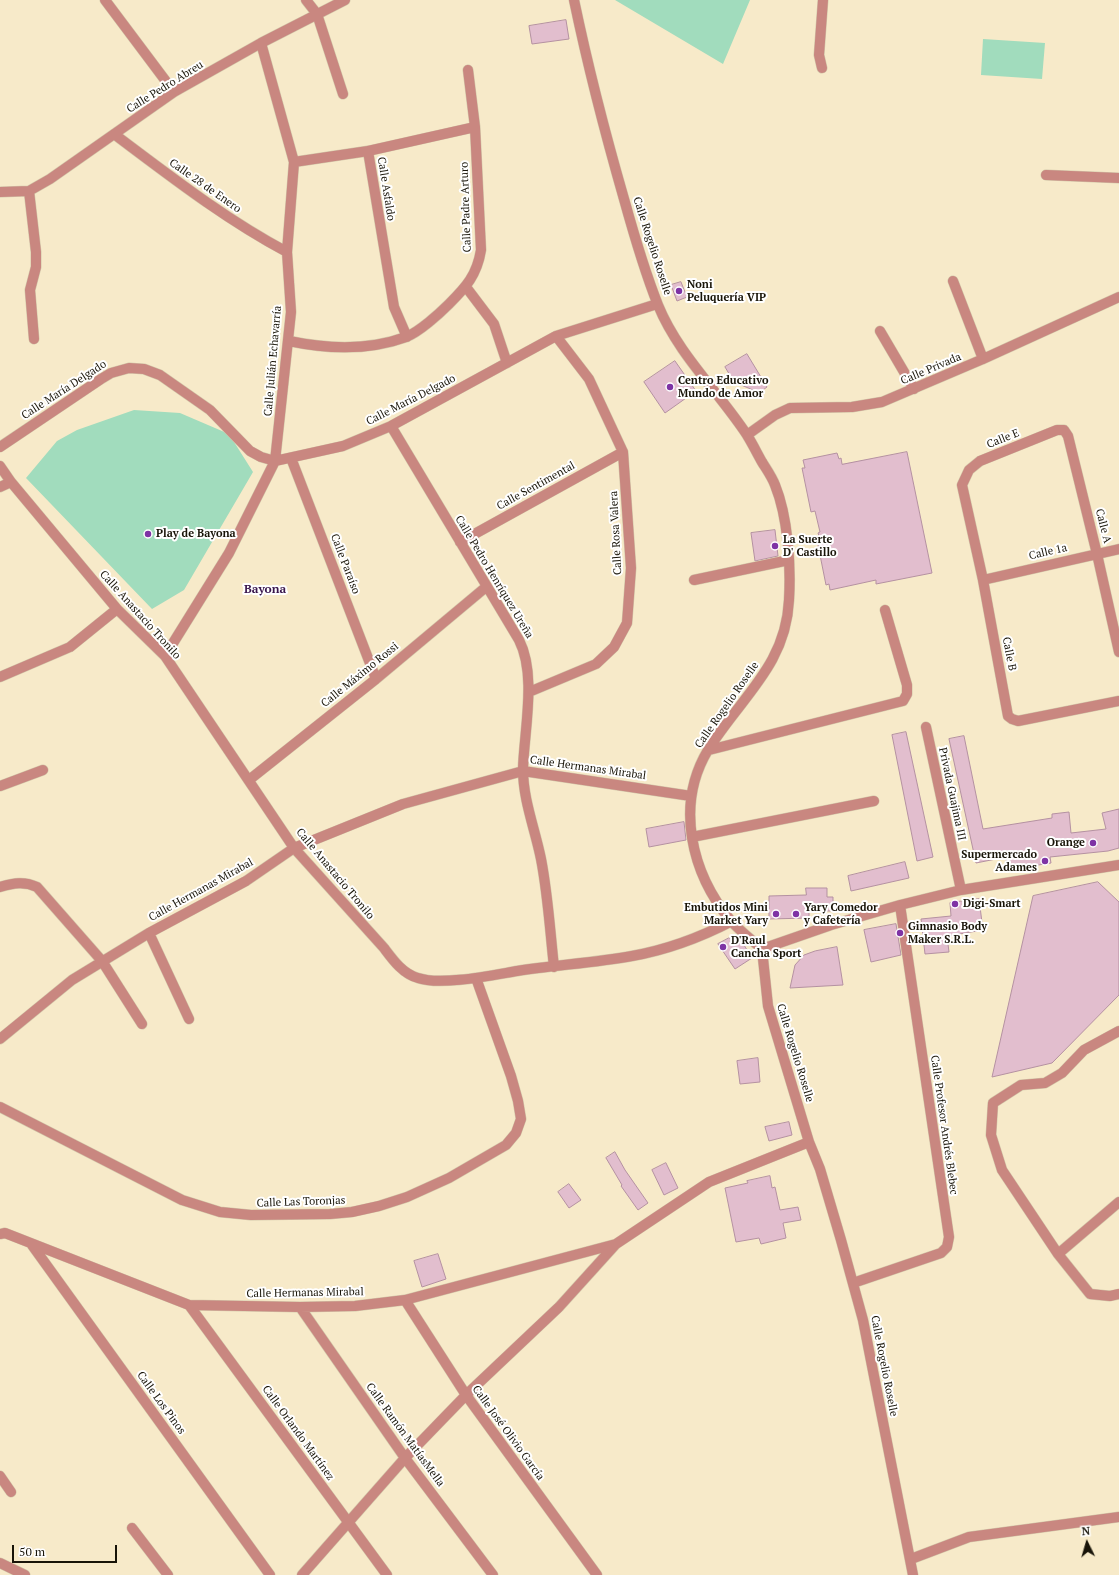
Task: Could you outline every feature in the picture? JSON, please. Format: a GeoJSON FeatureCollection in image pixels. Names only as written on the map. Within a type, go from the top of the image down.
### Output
{"type":"FeatureCollection","features":[{"type":"Feature","properties":{"kind":"street"},"geometry":{"type":"LineString","coordinates":[[105,0],[174,92]]}},
{"type":"Feature","properties":{"kind":"street"},"geometry":{"type":"LineString","coordinates":[[306,0],[317,14],[342,94]]}},
{"type":"Feature","properties":{"kind":"street","name":"Calle Pedro Abreu"},"geometry":{"type":"LineString","coordinates":[[0,192],[29,190],[50,179],[174,92],[261,43],[345,0]]}},
{"type":"Feature","properties":{"kind":"street","name":"Calle Rogelio Roselle"},"geometry":{"type":"LineString","coordinates":[[574,0],[588,65],[615,166],[643,264],[657,304],[666,323],[677,340],[747,435],[776,485],[783,512],[789,560],[789,600],[783,636],[770,665],[708,750],[698,770],[689,810],[692,837],[702,872],[712,893],[732,921],[762,950],[768,1006],[809,1142],[820,1169],[863,1320],[913,1575]]}},
{"type":"Feature","properties":{"kind":"street"},"geometry":{"type":"LineString","coordinates":[[822,68],[819,55],[823,0]]}},
{"type":"Feature","properties":{"kind":"street","name":"Calle Julián Echavarría"},"geometry":{"type":"LineString","coordinates":[[165,656],[229,553],[275,461],[289,341],[290,294],[287,252],[294,162],[261,43]]}},
{"type":"Feature","properties":{"kind":"street","name":"Calle Padre Arturo"},"geometry":{"type":"LineString","coordinates":[[289,341],[315,346],[340,347],[372,345],[407,337],[435,317],[466,287],[479,261],[481,250],[475,127],[468,70]]}},
{"type":"Feature","properties":{"kind":"street","name":"Calle Asfaldo"},"geometry":{"type":"LineString","coordinates":[[407,337],[394,307],[368,151],[475,127]]}},
{"type":"Feature","properties":{"kind":"street","name":"Calle 28 de Enero"},"geometry":{"type":"LineString","coordinates":[[114,134],[187,188],[249,231],[287,252]]}},
{"type":"Feature","properties":{"kind":"street"},"geometry":{"type":"LineString","coordinates":[[294,162],[368,151]]}},
{"type":"Feature","properties":{"kind":"street"},"geometry":{"type":"LineString","coordinates":[[1046,175],[1119,178]]}},
{"type":"Feature","properties":{"kind":"street"},"geometry":{"type":"LineString","coordinates":[[29,190],[36,252],[36,267],[30,290],[34,339]]}},
{"type":"Feature","properties":{"kind":"street"},"geometry":{"type":"LineString","coordinates":[[953,281],[983,359]]}},
{"type":"Feature","properties":{"kind":"street"},"geometry":{"type":"LineString","coordinates":[[466,287],[494,324],[507,363]]}},
{"type":"Feature","properties":{"kind":"street","name":"Calle Privada"},"geometry":{"type":"LineString","coordinates":[[747,435],[775,415],[790,408],[852,407],[882,402],[983,359],[1119,297]]}},
{"type":"Feature","properties":{"kind":"street","name":"Calle María Delgado"},"geometry":{"type":"LineString","coordinates":[[0,447],[101,379],[111,373],[129,368],[149,371],[160,375],[175,384],[210,410],[250,451],[261,457],[275,461],[291,458],[343,446],[391,426],[556,336],[657,304]]}},
{"type":"Feature","properties":{"kind":"street"},"geometry":{"type":"LineString","coordinates":[[880,331],[914,389]]}},
{"type":"Feature","properties":{"kind":"street","name":"Calle Rosa Valera"},"geometry":{"type":"LineString","coordinates":[[529,692],[596,664],[614,647],[627,623],[631,568],[623,452],[589,379],[556,336]]}},
{"type":"Feature","properties":{"kind":"street","name":"Calle Pedro Henríquez Ureña"},"geometry":{"type":"LineString","coordinates":[[391,426],[522,647],[529,692],[523,771],[529,811],[540,858],[546,894],[554,968]]}},
{"type":"Feature","properties":{"kind":"street","name":"Calle E"},"geometry":{"type":"LineString","coordinates":[[962,485],[969,470],[980,461],[1057,430],[1064,430]]}},
{"type":"Feature","properties":{"kind":"street","name":"Calle A"},"geometry":{"type":"LineString","coordinates":[[1064,430],[1068,436],[1119,652]]}},
{"type":"Feature","properties":{"kind":"street","name":"Calle Sentimental"},"geometry":{"type":"LineString","coordinates":[[460,542],[623,452]]}},
{"type":"Feature","properties":{"kind":"street","name":"Calle Paraíso"},"geometry":{"type":"LineString","coordinates":[[291,458],[376,679]]}},
{"type":"Feature","properties":{"kind":"street","name":"Calle Anastacio Tronilo"},"geometry":{"type":"LineString","coordinates":[[0,466],[11,482],[117,609],[165,656],[294,848],[384,948],[396,964],[417,978],[429,980],[476,978],[630,957],[654,952],[689,940],[732,921]]}},
{"type":"Feature","properties":{"kind":"street"},"geometry":{"type":"LineString","coordinates":[[0,487],[11,482]]}},
{"type":"Feature","properties":{"kind":"street","name":"Calle B"},"geometry":{"type":"LineString","coordinates":[[962,485],[1008,716],[1012,720],[1018,721],[1119,701]]}},
{"type":"Feature","properties":{"kind":"street","name":"Calle 1a"},"geometry":{"type":"LineString","coordinates":[[982,580],[1119,549]]}},
{"type":"Feature","properties":{"kind":"street"},"geometry":{"type":"LineString","coordinates":[[694,580],[789,560]]}},
{"type":"Feature","properties":{"kind":"street","name":"Calle Máximo Rossi"},"geometry":{"type":"LineString","coordinates":[[249,780],[376,679],[486,587]]}},
{"type":"Feature","properties":{"kind":"street"},"geometry":{"type":"LineString","coordinates":[[0,677],[70,647],[117,609]]}},
{"type":"Feature","properties":{"kind":"street"},"geometry":{"type":"LineString","coordinates":[[708,750],[903,701],[907,694],[907,686],[885,610]]}},
{"type":"Feature","properties":{"kind":"street","name":"Privada Guajima III"},"geometry":{"type":"LineString","coordinates":[[926,727],[961,890]]}},
{"type":"Feature","properties":{"kind":"street"},"geometry":{"type":"LineString","coordinates":[[0,786],[43,770]]}},
{"type":"Feature","properties":{"kind":"street","name":"Calle Hermanas Mirabal"},"geometry":{"type":"LineString","coordinates":[[0,1039],[72,980],[148,933],[246,881],[294,848],[403,804],[523,771],[691,796]]}},
{"type":"Feature","properties":{"kind":"street"},"geometry":{"type":"LineString","coordinates":[[692,837],[874,801]]}},
{"type":"Feature","properties":{"kind":"street"},"geometry":{"type":"LineString","coordinates":[[762,950],[831,925],[900,905],[961,890],[1119,866]]}},
{"type":"Feature","properties":{"kind":"street"},"geometry":{"type":"LineString","coordinates":[[0,887],[18,882],[37,887],[102,962],[142,1024]]}},
{"type":"Feature","properties":{"kind":"street","name":"Calle Profesor Andrés Blebec"},"geometry":{"type":"LineString","coordinates":[[853,1283],[941,1253],[948,1247],[949,1237],[900,905]]}},
{"type":"Feature","properties":{"kind":"street"},"geometry":{"type":"LineString","coordinates":[[148,933],[189,1019]]}},
{"type":"Feature","properties":{"kind":"street","name":"Calle Las Toronjas"},"geometry":{"type":"LineString","coordinates":[[0,1107],[182,1200],[220,1212],[251,1215],[330,1214],[352,1212],[379,1206],[407,1197],[449,1178],[506,1145],[516,1133],[520,1119],[518,1101],[511,1076],[476,978]]}},
{"type":"Feature","properties":{"kind":"street"},"geometry":{"type":"LineString","coordinates":[[1119,1031],[1084,1050],[1062,1073],[1045,1083],[1021,1084],[993,1103],[991,1134],[1002,1170],[1058,1254],[1090,1294],[1110,1296],[1119,1294]]}},
{"type":"Feature","properties":{"kind":"street"},"geometry":{"type":"LineString","coordinates":[[302,1575],[405,1458],[466,1395],[559,1307],[616,1244],[709,1182],[809,1142]]}},
{"type":"Feature","properties":{"kind":"street"},"geometry":{"type":"LineString","coordinates":[[1058,1254],[1119,1202]]}},
{"type":"Feature","properties":{"kind":"street","name":"Calle Hermanas Mirabal"},"geometry":{"type":"LineString","coordinates":[[0,1234],[5,1233],[32,1245],[189,1305],[300,1307],[355,1306],[405,1300],[616,1244]]}},
{"type":"Feature","properties":{"kind":"street","name":"Calle Los Pinos"},"geometry":{"type":"LineString","coordinates":[[32,1245],[270,1575]]}},
{"type":"Feature","properties":{"kind":"street","name":"Calle José Olivio García"},"geometry":{"type":"LineString","coordinates":[[405,1300],[466,1395],[597,1575]]}},
{"type":"Feature","properties":{"kind":"street","name":"Calle Orlando Martínez"},"geometry":{"type":"LineString","coordinates":[[189,1305],[387,1575]]}},
{"type":"Feature","properties":{"kind":"street","name":"Calle Ramón MatíasMella"},"geometry":{"type":"LineString","coordinates":[[300,1307],[405,1458],[493,1575]]}},
{"type":"Feature","properties":{"kind":"street"},"geometry":{"type":"LineString","coordinates":[[0,1476],[11,1492]]}},
{"type":"Feature","properties":{"kind":"street"},"geometry":{"type":"LineString","coordinates":[[911,1559],[969,1537],[1119,1517]]}},
{"type":"Feature","properties":{"kind":"street"},"geometry":{"type":"LineString","coordinates":[[132,1528],[168,1575]]}},
{"type":"Feature","properties":{"kind":"street"},"geometry":{"type":"LineString","coordinates":[[0,1563],[25,1575]]}},
{"type":"Feature","properties":{"kind":"green space"},"geometry":{"type":"Polygon","coordinates":[[[615,0],[750,0],[723,64],[615,0]]]}},
{"type":"Feature","properties":{"kind":"green space"},"geometry":{"type":"Polygon","coordinates":[[[983,39],[1045,43],[1042,79],[981,75],[983,39]]]}},
{"type":"Feature","properties":{"kind":"green space","name":"Play de Bayona"},"geometry":{"type":"Polygon","coordinates":[[[134,410],[180,413],[229,434],[253,472],[184,590],[152,609],[26,478],[57,441],[77,430],[134,410]]]}},
{"type":"Feature","properties":{"kind":"building"},"geometry":{"type":"Polygon","coordinates":[[[566,20],[569,39],[532,44],[529,26],[566,20]]]}},
{"type":"Feature","properties":{"kind":"building","name":"Noni Peluquería VIP"},"geometry":{"type":"Polygon","coordinates":[[[681,282],[687,297],[677,301],[671,285],[681,282]]]}},
{"type":"Feature","properties":{"kind":"building"},"geometry":{"type":"Polygon","coordinates":[[[747,354],[767,387],[756,395],[753,390],[734,382],[725,367],[747,354]]]}},
{"type":"Feature","properties":{"kind":"building","name":"Centro Educativo Mundo de Amor"},"geometry":{"type":"Polygon","coordinates":[[[675,361],[696,391],[665,413],[644,382],[675,361]]]}},
{"type":"Feature","properties":{"kind":"building"},"geometry":{"type":"Polygon","coordinates":[[[907,452],[932,573],[876,584],[876,580],[830,590],[829,584],[826,585],[817,540],[820,539],[818,533],[820,532],[815,511],[811,512],[802,468],[805,468],[803,460],[837,453],[839,459],[841,458],[842,464],[907,452]]]}},
{"type":"Feature","properties":{"kind":"building"},"geometry":{"type":"Polygon","coordinates":[[[775,530],[778,556],[755,561],[751,533],[775,530]]]}},
{"type":"Feature","properties":{"kind":"building"},"geometry":{"type":"Polygon","coordinates":[[[906,732],[933,857],[917,861],[892,735],[906,732]]]}},
{"type":"Feature","properties":{"kind":"building"},"geometry":{"type":"Polygon","coordinates":[[[964,736],[983,829],[1052,818],[1052,814],[1069,812],[1071,833],[1106,829],[1102,813],[1119,809],[1119,848],[1108,851],[1050,857],[1051,863],[1007,870],[1006,857],[976,863],[949,739],[964,736]]]}},
{"type":"Feature","properties":{"kind":"building"},"geometry":{"type":"Polygon","coordinates":[[[684,822],[686,840],[649,847],[646,829],[684,822]]]}},
{"type":"Feature","properties":{"kind":"building"},"geometry":{"type":"Polygon","coordinates":[[[905,862],[909,878],[851,891],[848,876],[905,862]]]}},
{"type":"Feature","properties":{"kind":"building"},"geometry":{"type":"Polygon","coordinates":[[[1098,882],[1119,902],[1119,995],[1052,1063],[992,1077],[1033,896],[1098,882]]]}},
{"type":"Feature","properties":{"kind":"building"},"geometry":{"type":"Polygon","coordinates":[[[806,888],[827,888],[827,897],[833,897],[833,911],[809,911],[809,918],[769,919],[769,896],[806,895],[806,888]]]}},
{"type":"Feature","properties":{"kind":"building"},"geometry":{"type":"Polygon","coordinates":[[[979,899],[983,930],[947,936],[949,952],[925,954],[921,919],[951,916],[950,903],[979,899]]]}},
{"type":"Feature","properties":{"kind":"building"},"geometry":{"type":"Polygon","coordinates":[[[896,924],[901,955],[871,962],[864,930],[896,924]]]}},
{"type":"Feature","properties":{"kind":"building"},"geometry":{"type":"Polygon","coordinates":[[[729,938],[736,939],[739,943],[744,945],[752,958],[735,969],[718,944],[729,938]]]}},
{"type":"Feature","properties":{"kind":"building"},"geometry":{"type":"Polygon","coordinates":[[[837,947],[843,985],[790,988],[795,965],[804,955],[815,951],[837,947]]]}},
{"type":"Feature","properties":{"kind":"building"},"geometry":{"type":"Polygon","coordinates":[[[758,1058],[760,1082],[740,1084],[737,1061],[758,1058]]]}},
{"type":"Feature","properties":{"kind":"building"},"geometry":{"type":"Polygon","coordinates":[[[789,1122],[792,1135],[769,1141],[765,1127],[789,1122]]]}},
{"type":"Feature","properties":{"kind":"building"},"geometry":{"type":"Polygon","coordinates":[[[615,1152],[625,1170],[648,1203],[638,1210],[621,1186],[622,1185],[606,1158],[615,1152]]]}},
{"type":"Feature","properties":{"kind":"building"},"geometry":{"type":"Polygon","coordinates":[[[666,1163],[678,1188],[664,1195],[652,1170],[666,1163]]]}},
{"type":"Feature","properties":{"kind":"building"},"geometry":{"type":"Polygon","coordinates":[[[770,1176],[772,1188],[775,1187],[780,1210],[798,1207],[801,1220],[783,1223],[786,1238],[761,1244],[759,1238],[736,1242],[725,1188],[770,1176]]]}},
{"type":"Feature","properties":{"kind":"building"},"geometry":{"type":"Polygon","coordinates":[[[569,1184],[581,1200],[569,1208],[558,1192],[569,1184]]]}},
{"type":"Feature","properties":{"kind":"building"},"geometry":{"type":"Polygon","coordinates":[[[438,1254],[446,1279],[422,1287],[414,1261],[438,1254]]]}},
{"type":"Feature","properties":{"kind":"place","name":"Noni Peluquería VIP"},"geometry":{"type":"Point","coordinates":[679,291]}},
{"type":"Feature","properties":{"kind":"place","name":"Centro Educativo Mundo de Amor"},"geometry":{"type":"Point","coordinates":[670,387]}},
{"type":"Feature","properties":{"kind":"place","name":"Play de Bayona"},"geometry":{"type":"Point","coordinates":[148,534]}},
{"type":"Feature","properties":{"kind":"place","name":"La Suerte D' Castillo"},"geometry":{"type":"Point","coordinates":[775,546]}},
{"type":"Feature","properties":{"kind":"place","name":"Orange"},"geometry":{"type":"Point","coordinates":[1093,843]}},
{"type":"Feature","properties":{"kind":"place","name":"Supermercado Adames"},"geometry":{"type":"Point","coordinates":[1045,861]}},
{"type":"Feature","properties":{"kind":"place","name":"Digi-Smart"},"geometry":{"type":"Point","coordinates":[955,904]}},
{"type":"Feature","properties":{"kind":"place","name":"Embutidos Mini Market Yary"},"geometry":{"type":"Point","coordinates":[776,914]}},
{"type":"Feature","properties":{"kind":"place","name":"Yary Comedor y Cafetería"},"geometry":{"type":"Point","coordinates":[796,914]}},
{"type":"Feature","properties":{"kind":"place","name":"Gimnasio Body Maker S.R.L."},"geometry":{"type":"Point","coordinates":[900,933]}},
{"type":"Feature","properties":{"kind":"place","name":"D'Raul Cancha Sport"},"geometry":{"type":"Point","coordinates":[723,947]}},
{"type":"Feature","properties":{"kind":"district","name":"Bayona"},"geometry":{"type":"Point","coordinates":[265,590]}}]}
